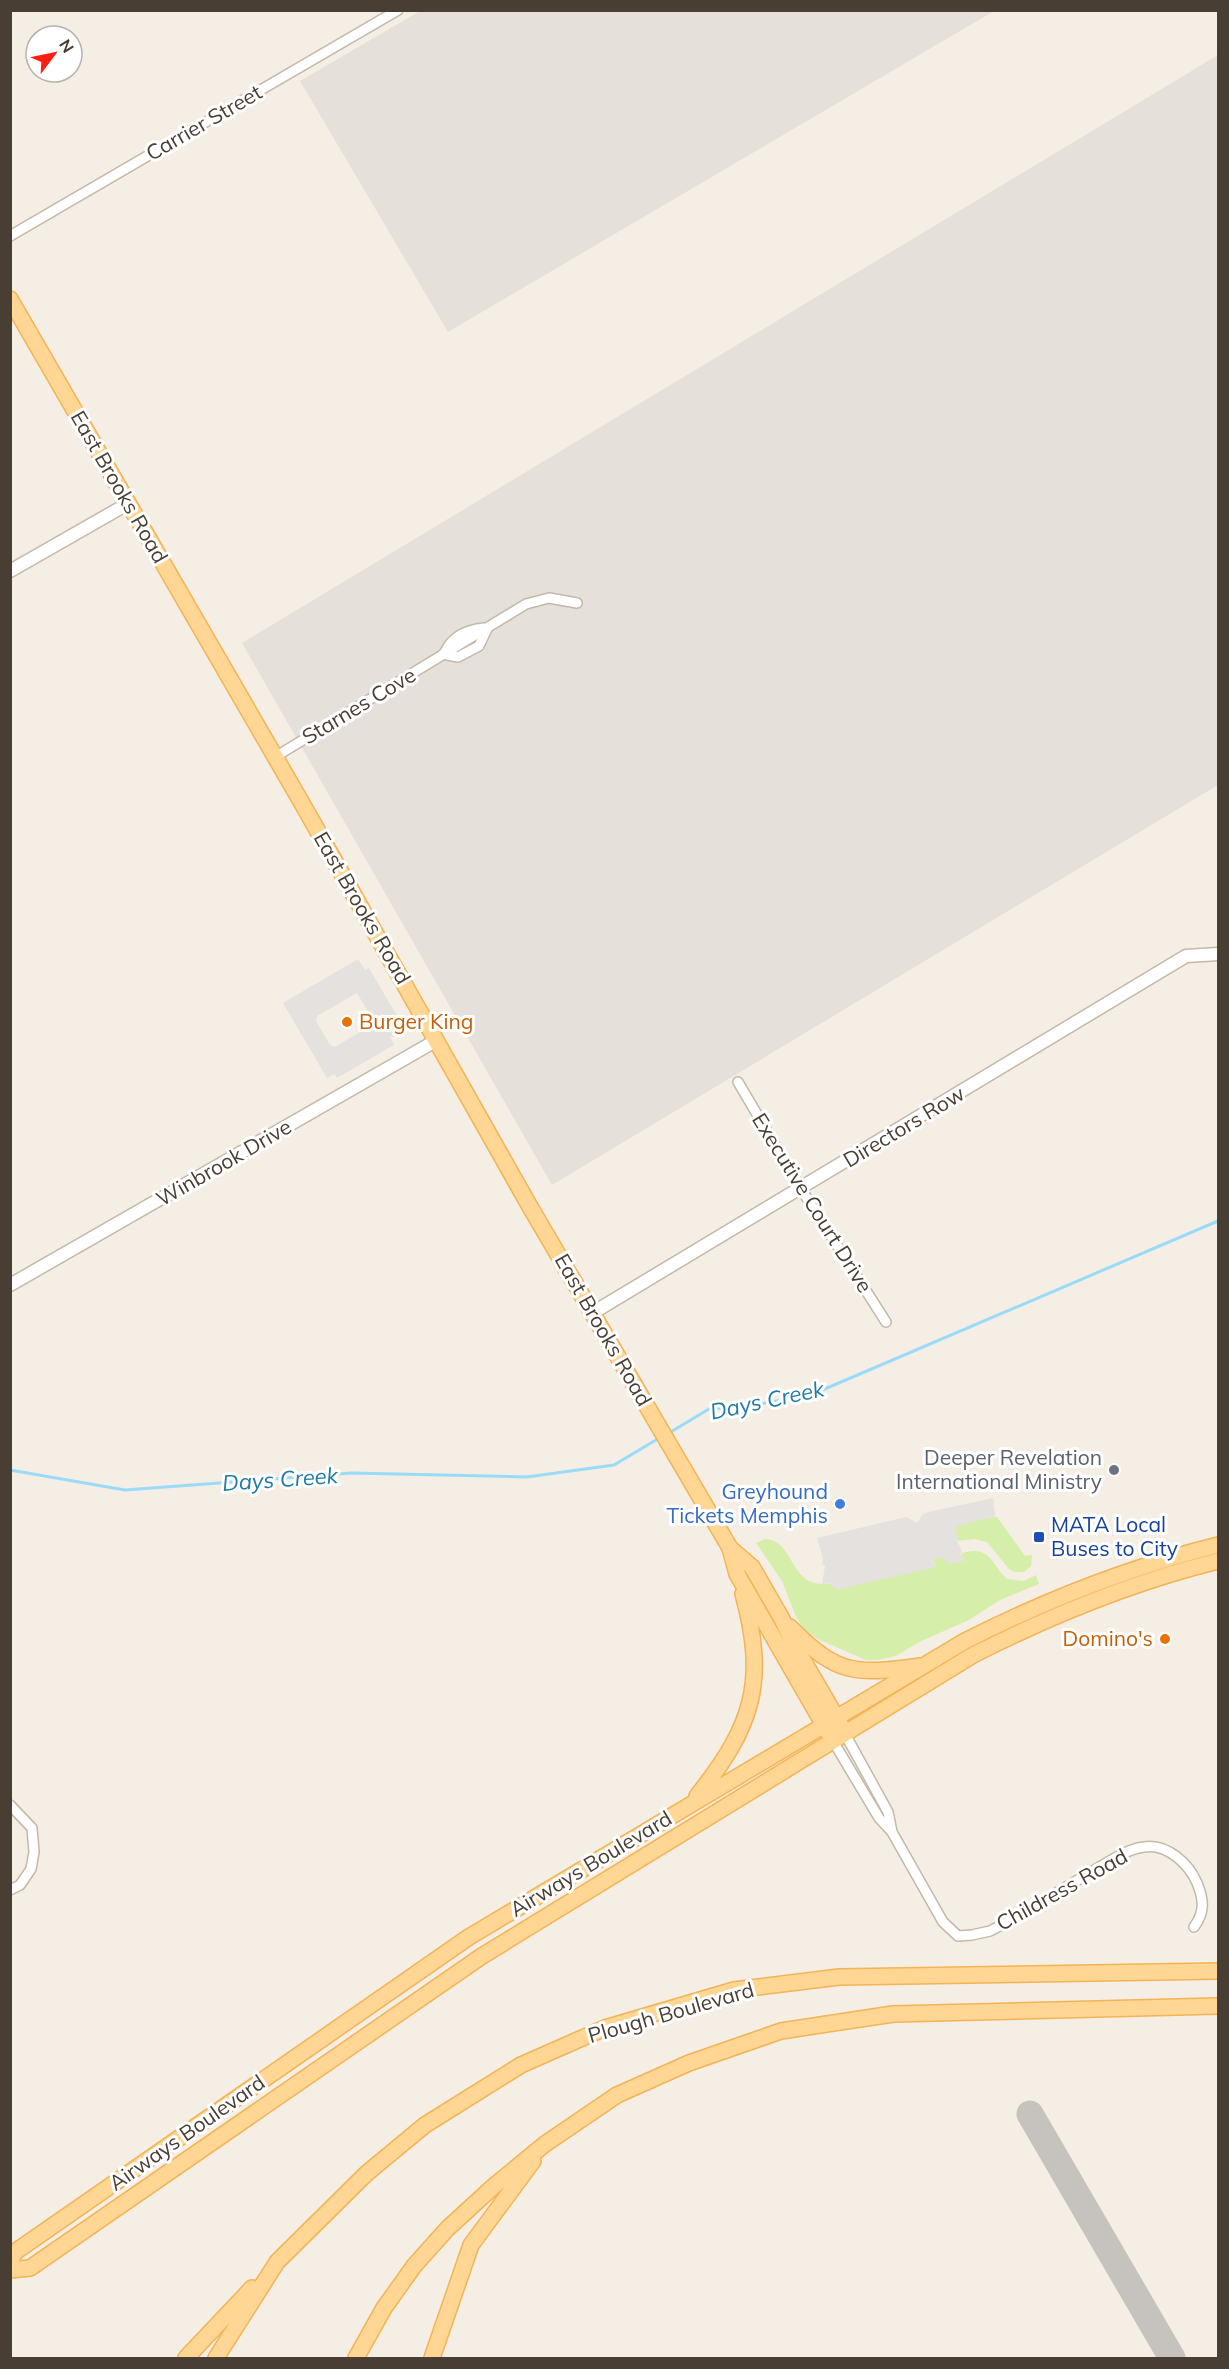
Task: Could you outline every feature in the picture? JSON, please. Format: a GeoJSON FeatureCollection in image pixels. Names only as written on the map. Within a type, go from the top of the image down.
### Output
{"type":"FeatureCollection","features":[{"type":"Feature","properties":{"kind":"main road","name":"East Brooks Road"},"geometry":{"type":"LineString","coordinates":[[10,300],[275,757],[529,1204],[682,1463],[730,1548],[737,1574],[823,1726],[839,1737]]}},
{"type":"Feature","properties":{"kind":"main road","name":"Airways Boulevard"},"geometry":{"type":"LineString","coordinates":[[10,2270],[30,2268],[482,1956],[839,1737],[984,1641],[1083,1587],[1182,1554],[1218,1545]]}},
{"type":"Feature","properties":{"kind":"main road","name":"East Brooks Road"},"geometry":{"type":"LineString","coordinates":[[730,1548],[752,1567],[782,1619],[793,1643],[838,1718],[839,1737]]}},
{"type":"Feature","properties":{"kind":"main road","name":"Airways Boulevard"},"geometry":{"type":"LineString","coordinates":[[10,2263],[15,2252],[469,1937],[926,1666],[984,1641],[1088,1602],[1186,1569],[1218,1561]]}},
{"type":"Feature","properties":{"kind":"main road"},"geometry":{"type":"LineString","coordinates":[[691,1804],[719,1768],[741,1731],[752,1693],[755,1654],[753,1633],[737,1574]]}},
{"type":"Feature","properties":{"kind":"main road"},"geometry":{"type":"LineString","coordinates":[[782,1619],[822,1657],[844,1667],[874,1671],[926,1666]]}},
{"type":"Feature","properties":{"kind":"main road","name":"Plough Boulevard"},"geometry":{"type":"LineString","coordinates":[[216,2358],[277,2262],[367,2173],[425,2125],[521,2065],[605,2028],[734,1990],[839,1977],[1218,1971]]}},
{"type":"Feature","properties":{"kind":"main road"},"geometry":{"type":"LineString","coordinates":[[356,2358],[384,2308],[414,2266],[447,2229],[494,2186],[545,2144],[616,2095],[689,2063],[781,2031],[894,2014],[1218,2006]]}},
{"type":"Feature","properties":{"kind":"main road"},"geometry":{"type":"LineString","coordinates":[[432,2358],[471,2246],[545,2144]]}},
{"type":"Feature","properties":{"kind":"main road"},"geometry":{"type":"LineString","coordinates":[[186,2358],[277,2262]]}},
{"type":"Feature","properties":{"kind":"street","name":"Carrier Street"},"geometry":{"type":"LineString","coordinates":[[10,236],[398,10]]}},
{"type":"Feature","properties":{"kind":"street"},"geometry":{"type":"LineString","coordinates":[[10,571],[129,503]]}},
{"type":"Feature","properties":{"kind":"street","name":"Starnes Cove"},"geometry":{"type":"LineString","coordinates":[[275,757],[444,654],[450,643],[460,635],[470,630],[488,628],[537,599],[561,598],[577,603]]}},
{"type":"Feature","properties":{"kind":"street","name":"Starnes Cove"},"geometry":{"type":"LineString","coordinates":[[444,654],[458,657],[479,646],[488,628]]}},
{"type":"Feature","properties":{"kind":"street","name":"Directors Row"},"geometry":{"type":"LineString","coordinates":[[594,1312],[1186,956],[1218,954]]}},
{"type":"Feature","properties":{"kind":"street","name":"Winbrook Drive"},"geometry":{"type":"LineString","coordinates":[[10,1285],[437,1041]]}},
{"type":"Feature","properties":{"kind":"street","name":"Executive Court Drive"},"geometry":{"type":"LineString","coordinates":[[738,1083],[801,1189],[886,1322]]}},
{"type":"Feature","properties":{"kind":"street","name":"East Brooks Road"},"geometry":{"type":"LineString","coordinates":[[839,1737],[888,1812],[892,1832]]}},
{"type":"Feature","properties":{"kind":"street","name":"East Brooks Road"},"geometry":{"type":"LineString","coordinates":[[839,1737],[879,1818],[892,1832],[942,1922],[958,1936]]}},
{"type":"Feature","properties":{"kind":"street"},"geometry":{"type":"LineString","coordinates":[[10,1805],[32,1828],[34,1852],[31,1869],[20,1885],[10,1890]]}},
{"type":"Feature","properties":{"kind":"street","name":"Childress Road"},"geometry":{"type":"LineString","coordinates":[[958,1936],[981,1934],[996,1928],[1128,1852],[1145,1846],[1166,1850],[1188,1868],[1200,1890],[1203,1910],[1194,1927]]}},
{"type":"Feature","properties":{"kind":"shaded area"},"geometry":{"type":"Polygon","coordinates":[[[420,11],[994,11],[448,332],[300,81],[420,11]]]}},
{"type":"Feature","properties":{"kind":"shaded area"},"geometry":{"type":"Polygon","coordinates":[[[1218,55],[1218,785],[552,1185],[242,643],[1218,55]]]}},
{"type":"Feature","properties":{"kind":"shaded area"},"geometry":{"type":"Polygon","coordinates":[[[358,959],[365,970],[369,968],[401,1023],[393,1028],[394,1035],[390,1037],[394,1045],[337,1078],[334,1074],[327,1078],[283,1003],[358,959]],[[357,993],[317,1016],[316,1021],[330,1045],[335,1047],[375,1023],[357,993]]]}},
{"type":"Feature","properties":{"kind":"shaded area"},"geometry":{"type":"Polygon","coordinates":[[[993,1498],[995,1516],[957,1526],[955,1533],[958,1534],[957,1540],[962,1552],[960,1554],[965,1561],[950,1564],[941,1557],[932,1560],[936,1567],[836,1590],[829,1583],[822,1584],[825,1566],[822,1564],[823,1558],[817,1538],[906,1517],[917,1523],[923,1514],[928,1512],[993,1498]]]}},
{"type":"Feature","properties":{"kind":"green space"},"geometry":{"type":"Polygon","coordinates":[[[997,1517],[1025,1556],[1032,1555],[1031,1566],[1024,1572],[1014,1572],[1009,1569],[987,1542],[974,1539],[958,1541],[954,1533],[957,1525],[997,1517]]]}},
{"type":"Feature","properties":{"kind":"green space"},"geometry":{"type":"Polygon","coordinates":[[[765,1539],[773,1541],[785,1550],[804,1578],[821,1584],[852,1582],[936,1566],[932,1559],[941,1557],[965,1560],[961,1556],[962,1553],[978,1551],[989,1557],[1007,1579],[1024,1581],[1036,1575],[1039,1584],[1000,1600],[969,1620],[919,1642],[896,1656],[866,1660],[818,1639],[806,1631],[796,1617],[782,1581],[756,1543],[765,1539]]]}},
{"type":"Feature","properties":{"kind":"waterway","name":"Days Creek"},"geometry":{"type":"LineString","coordinates":[[669,1433],[709,1409],[756,1405],[813,1394],[1218,1221]]}},
{"type":"Feature","properties":{"kind":"waterway","name":"Days Creek"},"geometry":{"type":"LineString","coordinates":[[10,1470],[125,1490],[351,1473],[527,1477],[614,1465],[661,1437]]}},
{"type":"Feature","properties":{"kind":"taxiway"},"geometry":{"type":"LineString","coordinates":[[1030,2114],[1172,2358]]}},
{"type":"Feature","properties":{"kind":"place","name":"Burger King"},"geometry":{"type":"Point","coordinates":[347,1022]}},
{"type":"Feature","properties":{"kind":"place","name":"Deeper Revelation International Ministry"},"geometry":{"type":"Point","coordinates":[1114,1470]}},
{"type":"Feature","properties":{"kind":"place","name":"Greyhound Tickets Memphis"},"geometry":{"type":"Point","coordinates":[840,1504]}},
{"type":"Feature","properties":{"kind":"place","name":"MATA Local Buses to City"},"geometry":{"type":"Point","coordinates":[1039,1537]}},
{"type":"Feature","properties":{"kind":"place","name":"Domino's"},"geometry":{"type":"Point","coordinates":[1165,1639]}}]}
